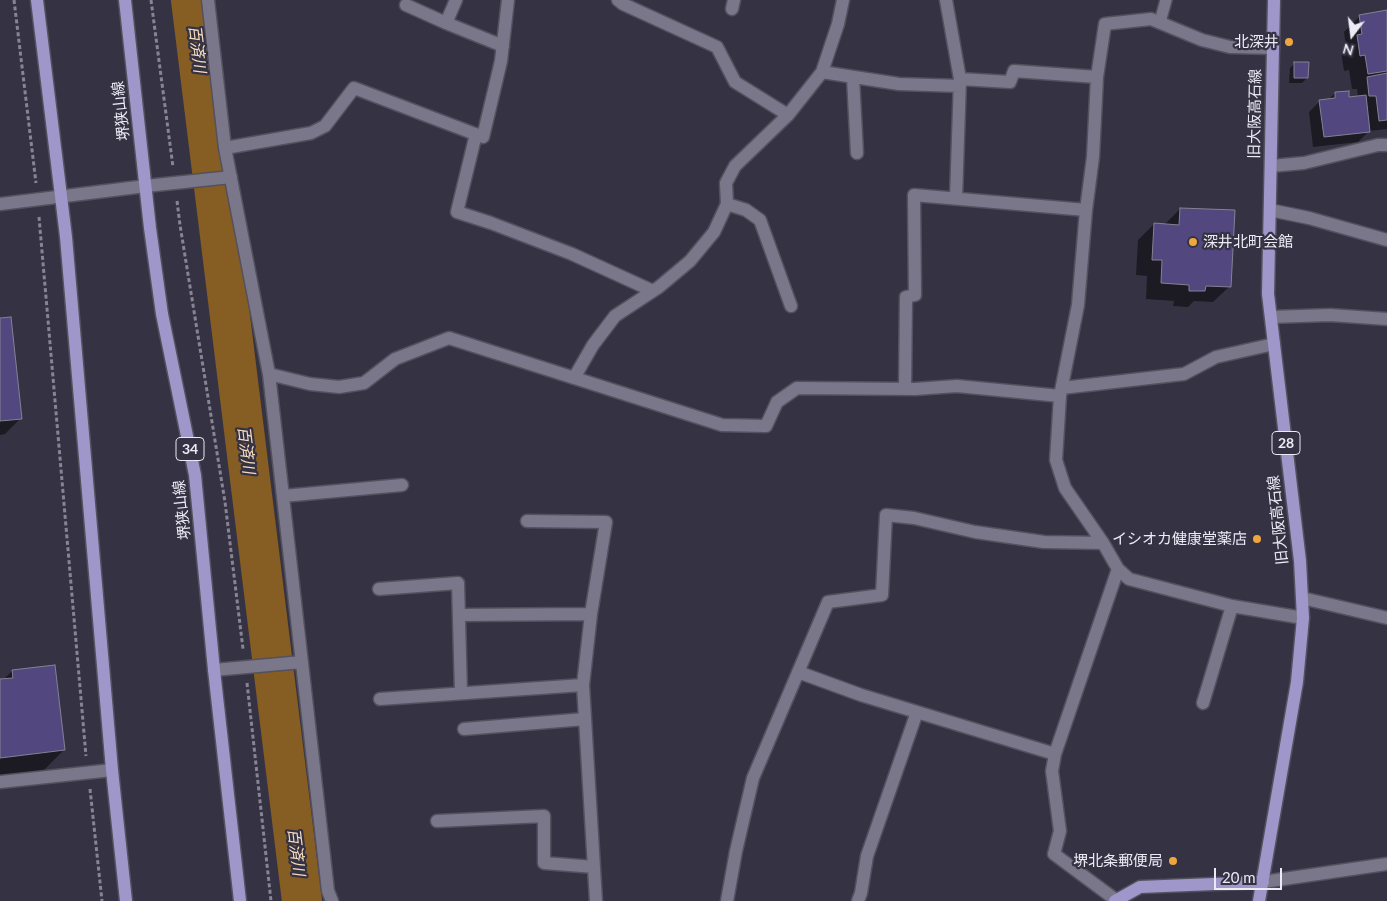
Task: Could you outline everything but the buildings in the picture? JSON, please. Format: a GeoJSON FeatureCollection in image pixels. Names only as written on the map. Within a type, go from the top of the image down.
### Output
{"type":"FeatureCollection","features":[{"type":"Feature","properties":{"kind":"main road"},"geometry":{"type":"LineString","coordinates":[[37,0],[66,237],[112,770],[126,901]]}},
{"type":"Feature","properties":{"kind":"main road","name":"堺狭山線"},"geometry":{"type":"LineString","coordinates":[[125,0],[162,314],[195,475],[214,670],[240,901]]}},
{"type":"Feature","properties":{"kind":"main road","name":"旧大阪高石線"},"geometry":{"type":"LineString","coordinates":[[1259,901],[1297,682],[1303,618],[1300,561],[1268,294],[1274,0]]}},
{"type":"Feature","properties":{"kind":"main road"},"geometry":{"type":"LineString","coordinates":[[1116,901],[1140,887],[1263,882]]}},
{"type":"Feature","properties":{"kind":"street"},"geometry":{"type":"LineString","coordinates":[[208,0],[225,148],[224,178],[269,374],[283,496],[297,662],[328,891],[332,901]]}},
{"type":"Feature","properties":{"kind":"street"},"geometry":{"type":"LineString","coordinates":[[446,23],[456,0]]}},
{"type":"Feature","properties":{"kind":"street"},"geometry":{"type":"LineString","coordinates":[[225,148],[311,134],[325,126],[354,88],[483,137],[501,61],[508,0]]}},
{"type":"Feature","properties":{"kind":"street"},"geometry":{"type":"LineString","coordinates":[[618,0],[717,47],[735,82],[788,115]]}},
{"type":"Feature","properties":{"kind":"street"},"geometry":{"type":"LineString","coordinates":[[574,378],[593,345],[615,316],[653,291],[690,261],[714,232],[727,204],[726,183],[735,166],[788,115],[822,72],[838,24],[843,0]]}},
{"type":"Feature","properties":{"kind":"street"},"geometry":{"type":"LineString","coordinates":[[946,0],[960,83],[956,198]]}},
{"type":"Feature","properties":{"kind":"street"},"geometry":{"type":"LineString","coordinates":[[406,5],[503,46]]}},
{"type":"Feature","properties":{"kind":"street"},"geometry":{"type":"LineString","coordinates":[[1273,48],[1230,47],[1202,40],[1150,19],[1105,24],[1097,77],[1093,157],[1086,210],[1078,305],[1061,392],[1056,460],[1065,488],[1103,543],[1118,569],[1129,580],[1232,606],[1303,618]]}},
{"type":"Feature","properties":{"kind":"street"},"geometry":{"type":"LineString","coordinates":[[822,72],[899,84],[1010,82],[1014,71],[1097,77]]}},
{"type":"Feature","properties":{"kind":"street"},"geometry":{"type":"LineString","coordinates":[[853,78],[857,153]]}},
{"type":"Feature","properties":{"kind":"street"},"geometry":{"type":"LineString","coordinates":[[476,134],[457,212],[563,251],[653,291]]}},
{"type":"Feature","properties":{"kind":"street"},"geometry":{"type":"LineString","coordinates":[[1271,166],[1304,163],[1378,145],[1387,145]]}},
{"type":"Feature","properties":{"kind":"street"},"geometry":{"type":"LineString","coordinates":[[0,204],[224,178]]}},
{"type":"Feature","properties":{"kind":"street"},"geometry":{"type":"LineString","coordinates":[[905,389],[906,297],[915,295],[914,195],[1086,210]]}},
{"type":"Feature","properties":{"kind":"street"},"geometry":{"type":"LineString","coordinates":[[727,204],[746,210],[760,220],[791,306]]}},
{"type":"Feature","properties":{"kind":"street"},"geometry":{"type":"LineString","coordinates":[[1270,210],[1309,218],[1387,240]]}},
{"type":"Feature","properties":{"kind":"street"},"geometry":{"type":"LineString","coordinates":[[1271,317],[1330,315],[1387,319]]}},
{"type":"Feature","properties":{"kind":"street"},"geometry":{"type":"LineString","coordinates":[[269,374],[310,384],[339,387],[364,383],[395,359],[449,338],[722,425],[766,426],[777,402],[798,388],[905,389],[957,386],[1061,392],[1184,374],[1216,357],[1274,344]]}},
{"type":"Feature","properties":{"kind":"street"},"geometry":{"type":"LineString","coordinates":[[283,496],[402,485]]}},
{"type":"Feature","properties":{"kind":"street"},"geometry":{"type":"LineString","coordinates":[[727,901],[736,851],[753,778],[828,602],[882,595],[886,515],[914,518],[975,532],[1044,542],[1103,543]]}},
{"type":"Feature","properties":{"kind":"street"},"geometry":{"type":"LineString","coordinates":[[528,521],[606,522],[591,614],[583,685],[596,901]]}},
{"type":"Feature","properties":{"kind":"street"},"geometry":{"type":"LineString","coordinates":[[1116,901],[1054,854],[1060,831],[1052,770],[1055,754],[1118,569]]}},
{"type":"Feature","properties":{"kind":"street"},"geometry":{"type":"LineString","coordinates":[[379,589],[458,583],[461,693]]}},
{"type":"Feature","properties":{"kind":"street"},"geometry":{"type":"LineString","coordinates":[[1302,598],[1387,618]]}},
{"type":"Feature","properties":{"kind":"street"},"geometry":{"type":"LineString","coordinates":[[1203,703],[1232,606]]}},
{"type":"Feature","properties":{"kind":"street"},"geometry":{"type":"LineString","coordinates":[[459,615],[591,614]]}},
{"type":"Feature","properties":{"kind":"street"},"geometry":{"type":"LineString","coordinates":[[214,670],[297,662]]}},
{"type":"Feature","properties":{"kind":"street"},"geometry":{"type":"LineString","coordinates":[[798,672],[861,695],[1055,754]]}},
{"type":"Feature","properties":{"kind":"street"},"geometry":{"type":"LineString","coordinates":[[380,699],[583,685]]}},
{"type":"Feature","properties":{"kind":"street"},"geometry":{"type":"LineString","coordinates":[[858,901],[867,856],[917,712]]}},
{"type":"Feature","properties":{"kind":"street"},"geometry":{"type":"LineString","coordinates":[[464,729],[585,718]]}},
{"type":"Feature","properties":{"kind":"street"},"geometry":{"type":"LineString","coordinates":[[0,782],[112,770]]}},
{"type":"Feature","properties":{"kind":"street"},"geometry":{"type":"LineString","coordinates":[[436,821],[544,816],[544,863],[594,867]]}},
{"type":"Feature","properties":{"kind":"street"},"geometry":{"type":"LineString","coordinates":[[1263,882],[1387,864]]}},
{"type":"Feature","properties":{"kind":"lane"},"geometry":{"type":"LineString","coordinates":[[1160,22],[1166,0]]}},
{"type":"Feature","properties":{"kind":"path"},"geometry":{"type":"LineString","coordinates":[[14,0],[36,183]]}},
{"type":"Feature","properties":{"kind":"path"},"geometry":{"type":"LineString","coordinates":[[151,0],[173,169]]}},
{"type":"Feature","properties":{"kind":"path"},"geometry":{"type":"LineString","coordinates":[[177,199],[225,502],[271,901]]}},
{"type":"Feature","properties":{"kind":"path"},"geometry":{"type":"LineString","coordinates":[[40,219],[86,756]]}},
{"type":"Feature","properties":{"kind":"path"},"geometry":{"type":"LineString","coordinates":[[89,788],[102,901]]}},
{"type":"Feature","properties":{"kind":"waterway","name":"百済川"},"geometry":{"type":"LineString","coordinates":[[191,0],[302,901]]}},
{"type":"Feature","properties":{"kind":"place","name":"北深井"},"geometry":{"type":"Point","coordinates":[1289,42]}},
{"type":"Feature","properties":{"kind":"place","name":"深井北町会館"},"geometry":{"type":"Point","coordinates":[1193,242]}},
{"type":"Feature","properties":{"kind":"place","name":"イシオカ健康堂薬店"},"geometry":{"type":"Point","coordinates":[1257,539]}},
{"type":"Feature","properties":{"kind":"place","name":"堺北条郵便局"},"geometry":{"type":"Point","coordinates":[1173,861]}}]}
